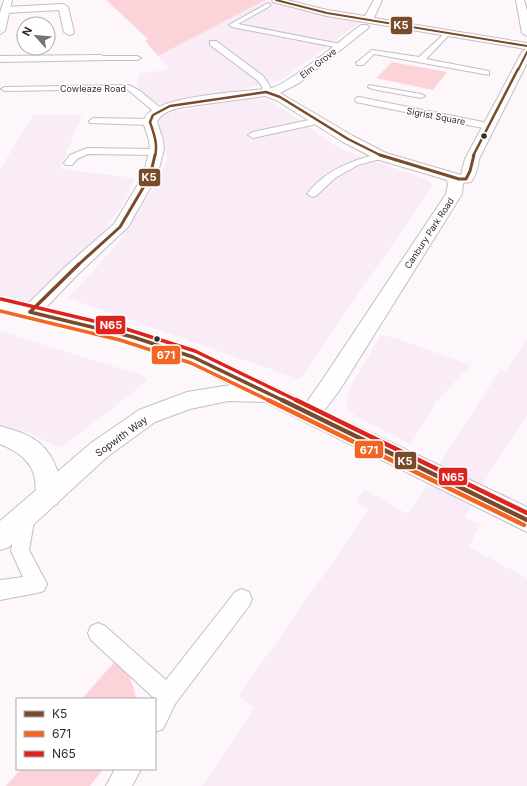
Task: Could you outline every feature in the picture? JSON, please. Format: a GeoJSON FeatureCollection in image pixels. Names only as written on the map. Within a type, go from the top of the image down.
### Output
{"type":"FeatureCollection","features":[{"type":"Feature","properties":{"kind":"street"},"geometry":{"type":"LineString","coordinates":[[366,24],[378,0]]}},
{"type":"Feature","properties":{"kind":"street"},"geometry":{"type":"LineString","coordinates":[[520,0],[526,17],[527,32]]}},
{"type":"Feature","properties":{"kind":"street"},"geometry":{"type":"LineString","coordinates":[[0,31],[5,7],[64,3],[69,32]]}},
{"type":"Feature","properties":{"kind":"street"},"geometry":{"type":"LineString","coordinates":[[272,3],[327,13],[366,24],[527,46]]}},
{"type":"Feature","properties":{"kind":"street","name":"Elm Grove"},"geometry":{"type":"LineString","coordinates":[[268,92],[295,81],[366,24]]}},
{"type":"Feature","properties":{"kind":"street"},"geometry":{"type":"LineString","coordinates":[[30,312],[71,271],[120,226],[150,176],[156,152],[154,116],[170,106],[245,94],[268,92],[280,97],[348,139],[381,156],[453,178],[466,179],[488,126],[527,52]]}},
{"type":"Feature","properties":{"kind":"street"},"geometry":{"type":"LineString","coordinates":[[0,58],[101,58]]}},
{"type":"Feature","properties":{"kind":"street","name":"Canbury Park Road"},"geometry":{"type":"LineString","coordinates":[[310,413],[331,385],[454,194],[456,185],[453,178]]}},
{"type":"Feature","properties":{"kind":"street"},"geometry":{"type":"LineString","coordinates":[[0,305],[111,331],[164,346],[192,357],[310,413],[527,520]]}},
{"type":"Feature","properties":{"kind":"street","name":"Sopwith Way"},"geometry":{"type":"LineString","coordinates":[[0,538],[99,450],[146,416],[187,401],[221,395],[270,394]]}},
{"type":"Feature","properties":{"kind":"street"},"geometry":{"type":"LineString","coordinates":[[0,435],[16,440],[31,448],[46,474],[48,496]]}},
{"type":"Feature","properties":{"kind":"lane"},"geometry":{"type":"LineString","coordinates":[[272,3],[232,25],[340,46]]}},
{"type":"Feature","properties":{"kind":"lane"},"geometry":{"type":"LineString","coordinates":[[275,34],[284,29]]}},
{"type":"Feature","properties":{"kind":"lane"},"geometry":{"type":"LineString","coordinates":[[421,60],[448,34]]}},
{"type":"Feature","properties":{"kind":"lane"},"geometry":{"type":"LineString","coordinates":[[213,43],[260,78],[266,86],[268,92]]}},
{"type":"Feature","properties":{"kind":"lane"},"geometry":{"type":"LineString","coordinates":[[360,63],[372,52],[486,73]]}},
{"type":"Feature","properties":{"kind":"lane"},"geometry":{"type":"LineString","coordinates":[[101,58],[136,55],[140,68]]}},
{"type":"Feature","properties":{"kind":"lane"},"geometry":{"type":"LineString","coordinates":[[129,87],[133,79]]}},
{"type":"Feature","properties":{"kind":"lane","name":"Cowleaze Road"},"geometry":{"type":"LineString","coordinates":[[5,90],[120,86],[129,87],[137,91],[149,104],[154,116]]}},
{"type":"Feature","properties":{"kind":"lane","name":"Sigrist Square"},"geometry":{"type":"LineString","coordinates":[[372,87],[421,96]]}},
{"type":"Feature","properties":{"kind":"lane"},"geometry":{"type":"LineString","coordinates":[[384,105],[396,92]]}},
{"type":"Feature","properties":{"kind":"lane","name":"Sigrist Square"},"geometry":{"type":"LineString","coordinates":[[359,100],[488,126]]}},
{"type":"Feature","properties":{"kind":"lane"},"geometry":{"type":"LineString","coordinates":[[93,121],[154,116]]}},
{"type":"Feature","properties":{"kind":"lane"},"geometry":{"type":"LineString","coordinates":[[253,135],[318,121]]}},
{"type":"Feature","properties":{"kind":"lane"},"geometry":{"type":"LineString","coordinates":[[69,163],[73,157],[87,151],[156,152]]}},
{"type":"Feature","properties":{"kind":"lane"},"geometry":{"type":"LineString","coordinates":[[312,194],[331,176],[355,163],[381,156]]}},
{"type":"Feature","properties":{"kind":"lane"},"geometry":{"type":"LineString","coordinates":[[0,590],[37,584],[20,551],[26,516]]}},
{"type":"Feature","properties":{"kind":"lane"},"geometry":{"type":"LineString","coordinates":[[156,719],[167,696],[242,599]]}},
{"type":"Feature","properties":{"kind":"lane"},"geometry":{"type":"LineString","coordinates":[[98,633],[167,696]]}},
{"type":"Feature","properties":{"kind":"lane"},"geometry":{"type":"LineString","coordinates":[[118,786],[128,770]]}},
{"type":"Feature","properties":{"kind":"shaded area"},"geometry":{"type":"Polygon","coordinates":[[[106,0],[265,0],[158,56],[145,41],[148,39],[106,0]]]}},
{"type":"Feature","properties":{"kind":"shaded area"},"geometry":{"type":"Polygon","coordinates":[[[265,0],[311,13],[361,22],[281,80],[244,89],[161,104],[152,101],[136,86],[139,74],[169,69],[158,56],[265,0]]]}},
{"type":"Feature","properties":{"kind":"shaded area"},"geometry":{"type":"Polygon","coordinates":[[[392,62],[447,72],[433,90],[376,78],[392,62]]]}},
{"type":"Feature","properties":{"kind":"shaded area"},"geometry":{"type":"Polygon","coordinates":[[[252,98],[268,100],[296,117],[340,149],[426,179],[433,185],[301,378],[298,379],[68,298],[117,244],[159,180],[168,157],[156,121],[168,113],[252,98]]]}},
{"type":"Feature","properties":{"kind":"shaded area"},"geometry":{"type":"Polygon","coordinates":[[[33,115],[82,115],[60,169],[135,178],[121,208],[96,241],[30,303],[0,295],[0,169],[33,115]]]}},
{"type":"Feature","properties":{"kind":"shaded area"},"geometry":{"type":"Polygon","coordinates":[[[0,331],[141,375],[147,381],[61,448],[31,434],[0,425],[0,331]]]}},
{"type":"Feature","properties":{"kind":"shaded area"},"geometry":{"type":"Polygon","coordinates":[[[381,335],[395,338],[471,365],[436,402],[411,444],[355,416],[346,405],[349,389],[381,335]]]}},
{"type":"Feature","properties":{"kind":"shaded area"},"geometry":{"type":"Polygon","coordinates":[[[527,339],[527,414],[490,472],[465,517],[480,525],[469,547],[527,578],[527,786],[202,786],[254,708],[239,695],[369,510],[356,502],[360,496],[365,490],[408,514],[500,369],[507,371],[527,339]]]}},
{"type":"Feature","properties":{"kind":"shaded area"},"geometry":{"type":"Polygon","coordinates":[[[116,660],[124,669],[129,678],[136,698],[83,698],[116,660]]]}},
{"type":"Feature","properties":{"kind":"shaded area"},"geometry":{"type":"Polygon","coordinates":[[[20,770],[102,770],[90,786],[6,786],[20,770]]]}},
{"type":"Feature","properties":{"kind":"transit line","name":"K5"},"geometry":{"type":"LineString","coordinates":[[276,0],[327,13],[527,46]]}},
{"type":"Feature","properties":{"kind":"transit line","name":"K5"},"geometry":{"type":"LineString","coordinates":[[30,312],[71,271],[120,227],[150,176],[157,149],[156,140],[150,122],[153,115],[170,106],[266,92],[280,97],[348,139],[381,156],[439,174],[459,179],[466,179],[470,171],[472,159],[527,52]]}},
{"type":"Feature","properties":{"kind":"transit line","name":"N65"},"geometry":{"type":"LineString","coordinates":[[1,299],[123,328],[195,351],[527,513]]}},
{"type":"Feature","properties":{"kind":"transit line","name":"671"},"geometry":{"type":"LineString","coordinates":[[0,311],[120,340],[191,363],[524,525]]}},
{"type":"Feature","properties":{"kind":"transit line","name":"K5"},"geometry":{"type":"LineString","coordinates":[[30,312],[133,337],[193,357],[527,520]]}}]}
